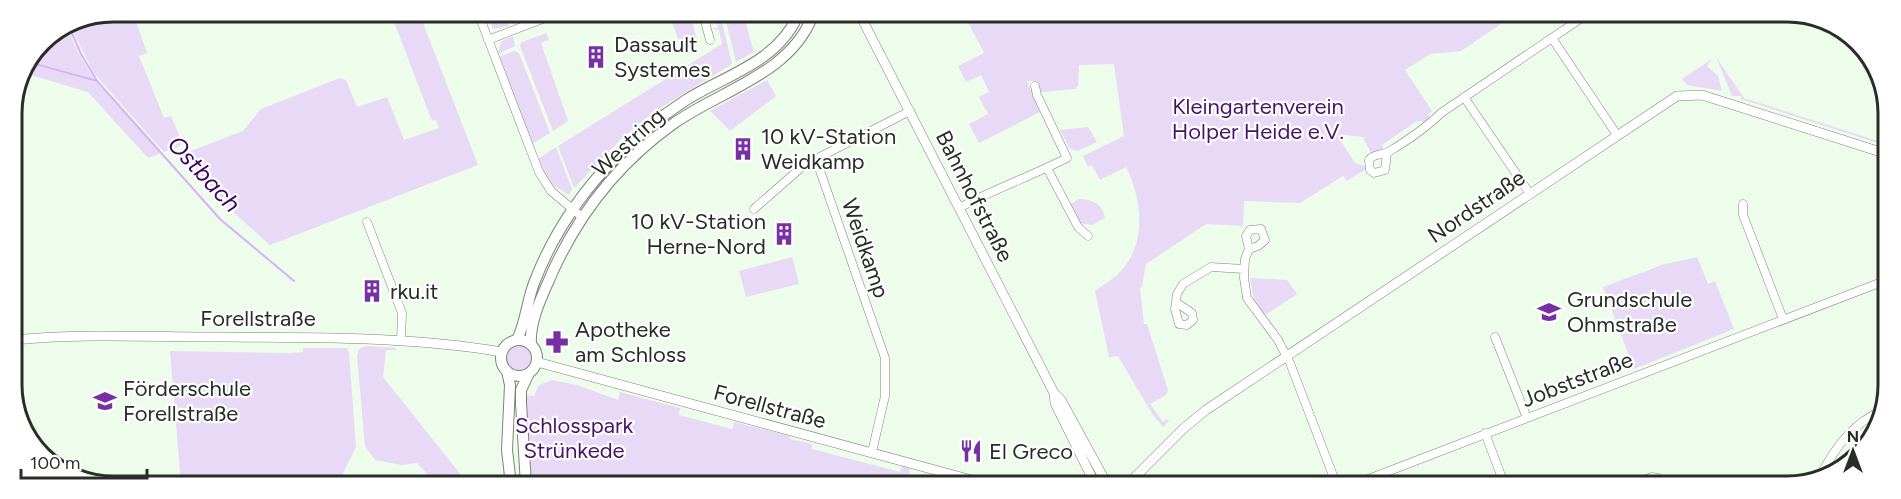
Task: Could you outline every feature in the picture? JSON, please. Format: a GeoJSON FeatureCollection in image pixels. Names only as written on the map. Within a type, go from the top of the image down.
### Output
{"type":"FeatureCollection","features":[{"type":"Feature","properties":{"kind":"main road","name":"Westring"},"geometry":{"type":"LineString","coordinates":[[517,340],[542,264],[572,210],[603,171],[635,138],[687,100],[761,59],[776,47],[794,22]]}},
{"type":"Feature","properties":{"kind":"main road","name":"Westring"},"geometry":{"type":"LineString","coordinates":[[531,345],[532,328],[545,290],[582,217],[612,179],[644,147],[695,109],[771,67],[794,46],[809,22]]}},
{"type":"Feature","properties":{"kind":"main road"},"geometry":{"type":"LineString","coordinates":[[510,476],[507,439],[510,385],[502,362],[502,352],[508,344],[517,340],[531,345],[536,352],[537,362],[528,373],[521,390],[525,476]]}},
{"type":"Feature","properties":{"kind":"main road"},"geometry":{"type":"LineString","coordinates":[[507,371],[517,376],[528,373]]}},
{"type":"Feature","properties":{"kind":"street"},"geometry":{"type":"LineString","coordinates":[[481,22],[538,172],[551,191],[582,217]]}},
{"type":"Feature","properties":{"kind":"street"},"geometry":{"type":"LineString","coordinates":[[488,40],[535,22]]}},
{"type":"Feature","properties":{"kind":"street"},"geometry":{"type":"LineString","coordinates":[[705,22],[710,40]]}},
{"type":"Feature","properties":{"kind":"street","name":"Bahnhofstraße"},"geometry":{"type":"LineString","coordinates":[[864,22],[1054,393],[1061,400],[1103,476]]}},
{"type":"Feature","properties":{"kind":"street"},"geometry":{"type":"LineString","coordinates":[[1387,153],[1464,97],[1576,22]]}},
{"type":"Feature","properties":{"kind":"street"},"geometry":{"type":"LineString","coordinates":[[1552,38],[1617,135]]}},
{"type":"Feature","properties":{"kind":"street"},"geometry":{"type":"LineString","coordinates":[[959,208],[997,188],[1018,183],[1067,158],[1036,95],[1035,86]]}},
{"type":"Feature","properties":{"kind":"street","name":"Nordstraße"},"geometry":{"type":"LineString","coordinates":[[1136,476],[1195,418],[1286,355],[1677,96],[1696,95],[1878,151]]}},
{"type":"Feature","properties":{"kind":"street"},"geometry":{"type":"LineString","coordinates":[[1464,97],[1530,194]]}},
{"type":"Feature","properties":{"kind":"street"},"geometry":{"type":"LineString","coordinates":[[754,209],[773,189],[804,165],[910,111]]}},
{"type":"Feature","properties":{"kind":"street","name":"Weidkamp"},"geometry":{"type":"LineString","coordinates":[[816,159],[885,358],[885,396],[872,452]]}},
{"type":"Feature","properties":{"kind":"street"},"geometry":{"type":"LineString","coordinates":[[1047,168],[1078,227],[1088,236]]}},
{"type":"Feature","properties":{"kind":"street"},"geometry":{"type":"LineString","coordinates":[[1743,204],[1743,216],[1783,319]]}},
{"type":"Feature","properties":{"kind":"street"},"geometry":{"type":"LineString","coordinates":[[367,222],[402,313],[401,340]]}},
{"type":"Feature","properties":{"kind":"street"},"geometry":{"type":"LineString","coordinates":[[1249,249],[1244,269],[1247,298],[1286,355],[1333,476]]}},
{"type":"Feature","properties":{"kind":"street"},"geometry":{"type":"LineString","coordinates":[[1177,303],[1177,294],[1183,284],[1212,267],[1244,269]]}},
{"type":"Feature","properties":{"kind":"street","name":"Jobststraße"},"geometry":{"type":"LineString","coordinates":[[1375,476],[1878,283]]}},
{"type":"Feature","properties":{"kind":"street","name":"Forellstraße"},"geometry":{"type":"LineString","coordinates":[[22,340],[95,336],[401,340],[502,352]]}},
{"type":"Feature","properties":{"kind":"street"},"geometry":{"type":"LineString","coordinates":[[1495,337],[1527,418]]}},
{"type":"Feature","properties":{"kind":"street","name":"Forellstraße"},"geometry":{"type":"LineString","coordinates":[[537,362],[958,476]]}},
{"type":"Feature","properties":{"kind":"street","name":"Bahnhofstraße"},"geometry":{"type":"LineString","coordinates":[[1054,393],[1055,403],[1091,476]]}},
{"type":"Feature","properties":{"kind":"street"},"geometry":{"type":"LineString","coordinates":[[1825,469],[1841,442],[1852,430],[1874,414]]}},
{"type":"Feature","properties":{"kind":"street"},"geometry":{"type":"LineString","coordinates":[[1485,433],[1501,476]]}},
{"type":"Feature","properties":{"kind":"green space"},"geometry":{"type":"Polygon","coordinates":[[[136,22],[147,53],[139,56],[164,118],[171,116],[182,142],[180,146],[164,152],[93,72],[73,32],[96,24],[136,22]]]}},
{"type":"Feature","properties":{"kind":"green space"},"geometry":{"type":"Polygon","coordinates":[[[394,22],[423,22],[478,165],[270,245],[233,212],[183,154],[243,131],[261,109],[340,78],[346,80],[357,107],[387,97],[404,140],[439,128],[436,120],[432,121],[394,22]]]}},
{"type":"Feature","properties":{"kind":"green space"},"geometry":{"type":"Polygon","coordinates":[[[489,22],[508,22],[509,26],[494,29],[489,22]]]}},
{"type":"Feature","properties":{"kind":"green space"},"geometry":{"type":"Polygon","coordinates":[[[672,22],[692,22],[697,39],[682,48],[672,22]]]}},
{"type":"Feature","properties":{"kind":"green space"},"geometry":{"type":"Polygon","coordinates":[[[717,22],[722,22],[732,64],[655,111],[621,139],[574,188],[558,146],[722,44],[719,30],[712,29],[718,27],[717,22]]]}},
{"type":"Feature","properties":{"kind":"green space"},"geometry":{"type":"Polygon","coordinates":[[[726,22],[745,22],[754,52],[736,62],[726,22]]]}},
{"type":"Feature","properties":{"kind":"green space","name":"Kleingartenverein Holper Heide e.V."},"geometry":{"type":"Polygon","coordinates":[[[968,22],[1504,22],[1461,51],[1430,54],[1405,70],[1432,111],[1428,114],[1431,119],[1426,122],[1417,121],[1382,145],[1384,151],[1371,153],[1363,137],[1345,135],[1338,137],[1355,163],[1365,166],[1366,169],[1347,181],[1343,176],[1300,203],[1244,201],[1243,226],[1206,224],[1146,264],[1140,289],[1144,324],[1147,324],[1168,390],[1166,395],[1150,404],[1163,422],[1167,419],[1169,421],[1163,427],[1153,415],[1118,356],[1109,357],[1095,291],[1121,271],[1135,247],[1138,234],[1136,192],[1126,167],[1100,180],[1092,165],[1088,167],[1083,156],[1124,136],[1114,64],[1079,65],[1078,86],[1075,89],[1042,92],[1036,81],[1027,81],[1040,112],[979,143],[969,124],[988,114],[979,97],[989,92],[981,75],[966,82],[958,66],[984,53],[968,22]]]}},
{"type":"Feature","properties":{"kind":"green space"},"geometry":{"type":"Polygon","coordinates":[[[546,33],[549,40],[541,43],[568,121],[553,131],[520,46],[522,42],[546,33]]]}},
{"type":"Feature","properties":{"kind":"green space"},"geometry":{"type":"Polygon","coordinates":[[[70,34],[94,79],[38,63],[49,49],[70,34]]]}},
{"type":"Feature","properties":{"kind":"green space"},"geometry":{"type":"Polygon","coordinates":[[[513,36],[515,46],[498,54],[501,42],[513,36]]]}},
{"type":"Feature","properties":{"kind":"green space"},"geometry":{"type":"Polygon","coordinates":[[[514,51],[519,53],[550,133],[532,144],[499,57],[514,51]]]}},
{"type":"Feature","properties":{"kind":"green space"},"geometry":{"type":"Polygon","coordinates":[[[1716,57],[1744,98],[1878,141],[1878,143],[1741,99],[1741,96],[1732,96],[1716,57]]]}},
{"type":"Feature","properties":{"kind":"green space"},"geometry":{"type":"Polygon","coordinates":[[[1712,59],[1707,66],[1718,76],[1722,91],[1687,85],[1682,79],[1712,59]]]}},
{"type":"Feature","properties":{"kind":"green space"},"geometry":{"type":"Polygon","coordinates":[[[37,65],[96,82],[161,153],[148,158],[88,92],[31,75],[37,65]]]}},
{"type":"Feature","properties":{"kind":"green space"},"geometry":{"type":"Polygon","coordinates":[[[767,80],[776,96],[730,131],[710,111],[767,80]]]}},
{"type":"Feature","properties":{"kind":"green space"},"geometry":{"type":"Polygon","coordinates":[[[1088,127],[1097,142],[1077,151],[1070,149],[1060,130],[1088,127]]]}},
{"type":"Feature","properties":{"kind":"green space"},"geometry":{"type":"Polygon","coordinates":[[[556,147],[572,189],[569,195],[550,183],[538,159],[556,147]]]}},
{"type":"Feature","properties":{"kind":"green space"},"geometry":{"type":"Polygon","coordinates":[[[1079,199],[1096,203],[1102,209],[1105,218],[1092,225],[1079,223],[1069,205],[1079,199]]]}},
{"type":"Feature","properties":{"kind":"green space"},"geometry":{"type":"Polygon","coordinates":[[[792,257],[799,284],[746,297],[739,271],[792,257]]]}},
{"type":"Feature","properties":{"kind":"green space"},"geometry":{"type":"Polygon","coordinates":[[[1697,257],[1708,284],[1715,281],[1734,329],[1634,369],[1603,287],[1662,265],[1697,257]]]}},
{"type":"Feature","properties":{"kind":"green space"},"geometry":{"type":"Polygon","coordinates":[[[1250,278],[1287,280],[1297,294],[1264,316],[1254,300],[1250,278]]]}},
{"type":"Feature","properties":{"kind":"green space"},"geometry":{"type":"Polygon","coordinates":[[[520,345],[529,349],[533,358],[529,367],[520,371],[511,367],[507,358],[511,349],[520,345]]]}},
{"type":"Feature","properties":{"kind":"green space"},"geometry":{"type":"Polygon","coordinates":[[[366,346],[396,348],[396,350],[386,350],[383,377],[462,476],[429,476],[417,463],[402,465],[375,460],[365,446],[357,356],[359,349],[366,346]]]}},
{"type":"Feature","properties":{"kind":"green space"},"geometry":{"type":"Polygon","coordinates":[[[303,348],[347,348],[349,353],[356,447],[342,476],[180,476],[170,351],[303,352],[303,348]]]}},
{"type":"Feature","properties":{"kind":"green space","name":"Schlosspark Strünkede"},"geometry":{"type":"Polygon","coordinates":[[[552,380],[577,385],[618,400],[620,392],[680,408],[679,415],[732,429],[734,422],[790,436],[790,439],[812,444],[812,449],[900,472],[902,465],[910,467],[909,475],[913,476],[530,476],[523,395],[534,396],[539,385],[552,380]]]}},
{"type":"Feature","properties":{"kind":"waterway","name":"Ostbach"},"geometry":{"type":"LineString","coordinates":[[72,33],[97,81],[220,219],[294,281]]}},
{"type":"Feature","properties":{"kind":"waterway","name":"Ostbach"},"geometry":{"type":"LineString","coordinates":[[37,64],[97,81]]}},
{"type":"Feature","properties":{"kind":"place","name":"Dassault Systemes"},"geometry":{"type":"Point","coordinates":[596,57]}},
{"type":"Feature","properties":{"kind":"place","name":"10 kV-Station Weidkamp"},"geometry":{"type":"Point","coordinates":[743,149]}},
{"type":"Feature","properties":{"kind":"place","name":"10 kV-Station Herne-Nord"},"geometry":{"type":"Point","coordinates":[784,234]}},
{"type":"Feature","properties":{"kind":"place","name":"rku.it"},"geometry":{"type":"Point","coordinates":[372,291]}},
{"type":"Feature","properties":{"kind":"place","name":"Grundschule Ohmstraße"},"geometry":{"type":"Point","coordinates":[1549,312]}},
{"type":"Feature","properties":{"kind":"place","name":"Apotheke am Schloss"},"geometry":{"type":"Point","coordinates":[557,342]}},
{"type":"Feature","properties":{"kind":"place","name":"Förderschule Forellstraße"},"geometry":{"type":"Point","coordinates":[105,401]}},
{"type":"Feature","properties":{"kind":"place","name":"El Greco"},"geometry":{"type":"Point","coordinates":[971,451]}}]}
